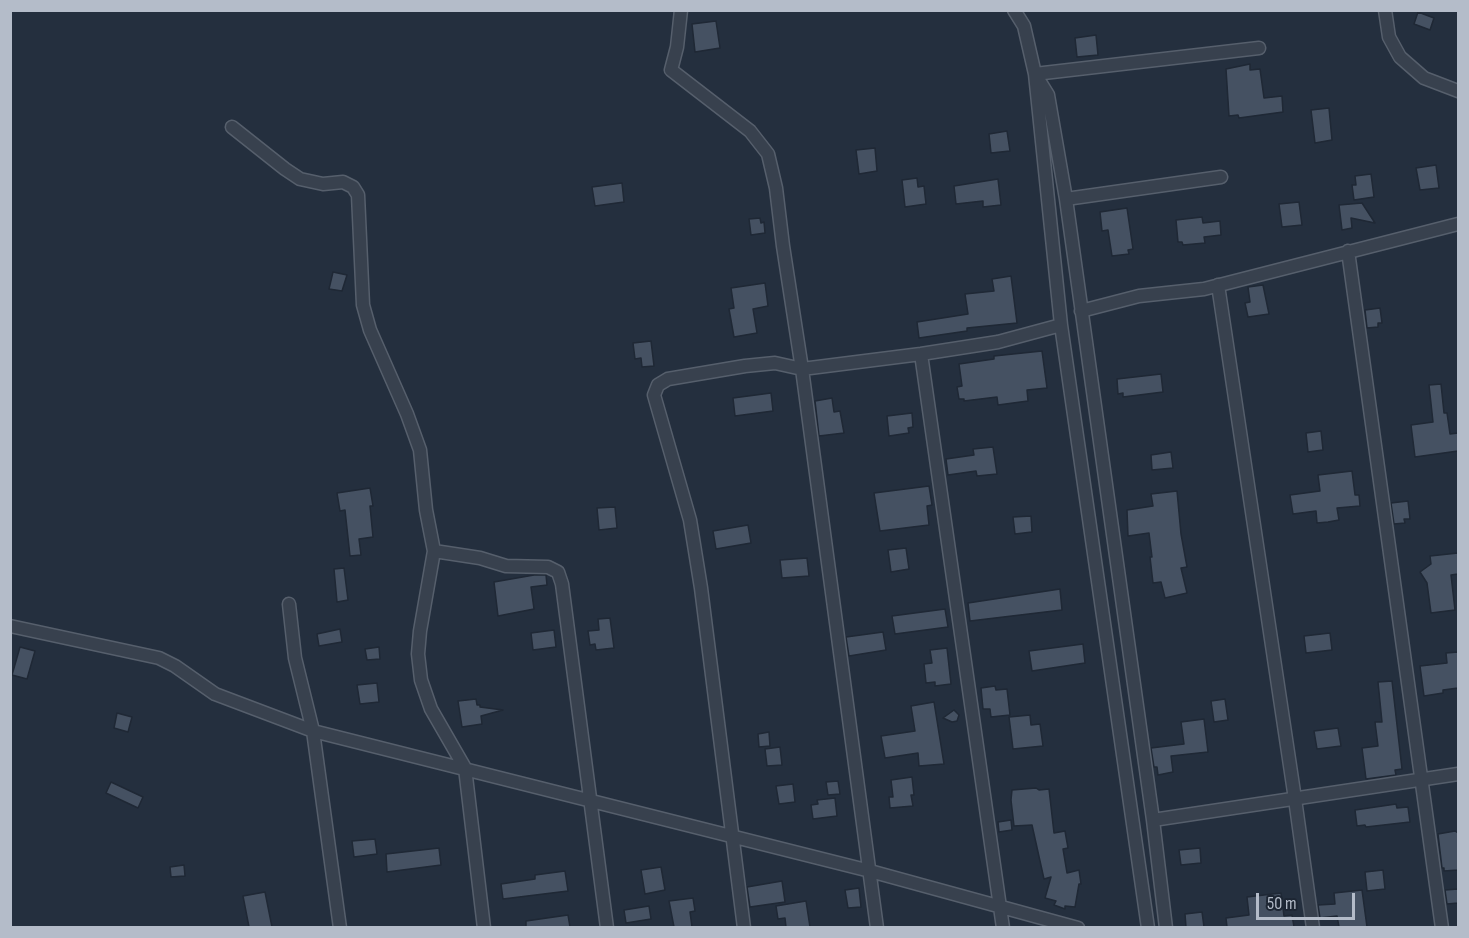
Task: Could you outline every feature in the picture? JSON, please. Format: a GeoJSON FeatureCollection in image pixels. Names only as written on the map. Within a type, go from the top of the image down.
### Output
{"type":"FeatureCollection","features":[{"type":"Feature","properties":{"kind":"street"},"geometry":{"type":"LineString","coordinates":[[681,10],[677,47],[671,70],[750,131],[768,154],[776,188],[877,927]]}},
{"type":"Feature","properties":{"kind":"street"},"geometry":{"type":"LineString","coordinates":[[1014,10],[1024,26],[1035,74],[1061,325],[1148,927]]}},
{"type":"Feature","properties":{"kind":"street"},"geometry":{"type":"LineString","coordinates":[[1385,10],[1389,37],[1400,57],[1424,78],[1458,91]]}},
{"type":"Feature","properties":{"kind":"street"},"geometry":{"type":"LineString","coordinates":[[1035,74],[1259,48]]}},
{"type":"Feature","properties":{"kind":"street"},"geometry":{"type":"LineString","coordinates":[[1035,74],[1048,95],[1066,199],[1166,927]]}},
{"type":"Feature","properties":{"kind":"street"},"geometry":{"type":"LineString","coordinates":[[232,127],[300,179],[323,184],[343,182],[353,187],[358,195],[363,305],[370,330],[407,414],[420,450],[426,510],[434,551],[420,631],[418,654],[421,680],[431,709],[465,768],[484,927]]}},
{"type":"Feature","properties":{"kind":"street"},"geometry":{"type":"LineString","coordinates":[[1066,199],[1221,177]]}},
{"type":"Feature","properties":{"kind":"street"},"geometry":{"type":"LineString","coordinates":[[1081,311],[1138,296],[1203,289],[1458,224]]}},
{"type":"Feature","properties":{"kind":"street"},"geometry":{"type":"LineString","coordinates":[[1348,251],[1442,927]]}},
{"type":"Feature","properties":{"kind":"street"},"geometry":{"type":"LineString","coordinates":[[1218,285],[1313,927]]}},
{"type":"Feature","properties":{"kind":"street"},"geometry":{"type":"LineString","coordinates":[[744,927],[690,520],[654,395],[658,386],[668,379],[775,363],[802,369],[921,354],[998,342],[1061,325]]}},
{"type":"Feature","properties":{"kind":"street"},"geometry":{"type":"LineString","coordinates":[[921,354],[1003,927]]}},
{"type":"Feature","properties":{"kind":"street"},"geometry":{"type":"LineString","coordinates":[[434,551],[480,558],[506,566],[548,567],[558,572],[562,584],[607,927]]}},
{"type":"Feature","properties":{"kind":"street"},"geometry":{"type":"LineString","coordinates":[[289,604],[295,658],[313,732],[340,927]]}},
{"type":"Feature","properties":{"kind":"street"},"geometry":{"type":"LineString","coordinates":[[10,626],[159,658],[175,666],[215,694],[313,732],[465,768],[591,802],[870,871],[1078,927]]}},
{"type":"Feature","properties":{"kind":"street"},"geometry":{"type":"LineString","coordinates":[[1153,820],[1458,774]]}},
{"type":"Feature","properties":{"kind":"building"},"geometry":{"type":"Polygon","coordinates":[[[1418,12],[1434,18],[1430,30],[1414,24],[1418,12]]]}},
{"type":"Feature","properties":{"kind":"building"},"geometry":{"type":"Polygon","coordinates":[[[716,21],[720,48],[695,52],[692,24],[716,21]]]}},
{"type":"Feature","properties":{"kind":"building"},"geometry":{"type":"Polygon","coordinates":[[[1096,35],[1098,55],[1077,57],[1075,38],[1096,35]]]}},
{"type":"Feature","properties":{"kind":"building"},"geometry":{"type":"Polygon","coordinates":[[[1250,64],[1250,70],[1260,69],[1264,98],[1282,96],[1283,112],[1239,118],[1238,115],[1229,116],[1226,69],[1250,64]]]}},
{"type":"Feature","properties":{"kind":"building"},"geometry":{"type":"Polygon","coordinates":[[[1329,108],[1332,140],[1315,143],[1311,110],[1329,108]]]}},
{"type":"Feature","properties":{"kind":"building"},"geometry":{"type":"Polygon","coordinates":[[[1007,131],[1010,151],[991,153],[989,134],[1007,131]]]}},
{"type":"Feature","properties":{"kind":"building"},"geometry":{"type":"Polygon","coordinates":[[[875,148],[877,171],[859,174],[856,150],[875,148]]]}},
{"type":"Feature","properties":{"kind":"building"},"geometry":{"type":"Polygon","coordinates":[[[1436,165],[1439,188],[1420,190],[1416,168],[1436,165]]]}},
{"type":"Feature","properties":{"kind":"building"},"geometry":{"type":"Polygon","coordinates":[[[1371,174],[1374,197],[1354,200],[1352,185],[1356,185],[1355,176],[1371,174]]]}},
{"type":"Feature","properties":{"kind":"building"},"geometry":{"type":"Polygon","coordinates":[[[917,178],[918,187],[924,186],[926,204],[905,207],[902,180],[917,178]]]}},
{"type":"Feature","properties":{"kind":"building"},"geometry":{"type":"Polygon","coordinates":[[[998,179],[1001,205],[983,207],[983,201],[956,204],[954,186],[998,179]]]}},
{"type":"Feature","properties":{"kind":"building"},"geometry":{"type":"Polygon","coordinates":[[[622,183],[624,202],[595,206],[592,187],[622,183]]]}},
{"type":"Feature","properties":{"kind":"building"},"geometry":{"type":"Polygon","coordinates":[[[1299,202],[1302,225],[1282,227],[1279,204],[1299,202]]]}},
{"type":"Feature","properties":{"kind":"building"},"geometry":{"type":"Polygon","coordinates":[[[1362,203],[1375,223],[1351,218],[1352,228],[1342,230],[1339,205],[1362,203]]]}},
{"type":"Feature","properties":{"kind":"building"},"geometry":{"type":"Polygon","coordinates":[[[1127,208],[1133,249],[1128,250],[1129,254],[1112,256],[1108,230],[1102,231],[1100,212],[1127,208]]]}},
{"type":"Feature","properties":{"kind":"building"},"geometry":{"type":"Polygon","coordinates":[[[1202,217],[1203,223],[1220,221],[1221,235],[1204,237],[1205,243],[1183,245],[1182,242],[1178,242],[1176,220],[1202,217]]]}},
{"type":"Feature","properties":{"kind":"building"},"geometry":{"type":"Polygon","coordinates":[[[760,218],[761,223],[764,222],[765,233],[751,235],[749,219],[760,218]]]}},
{"type":"Feature","properties":{"kind":"building"},"geometry":{"type":"Polygon","coordinates":[[[333,272],[347,275],[342,291],[329,289],[333,272]]]}},
{"type":"Feature","properties":{"kind":"building"},"geometry":{"type":"Polygon","coordinates":[[[1011,276],[1017,323],[967,328],[967,331],[919,338],[917,322],[968,314],[965,294],[994,291],[992,279],[1011,276]]]}},
{"type":"Feature","properties":{"kind":"building"},"geometry":{"type":"Polygon","coordinates":[[[765,283],[768,306],[753,309],[757,333],[734,337],[729,309],[734,308],[731,288],[765,283]]]}},
{"type":"Feature","properties":{"kind":"building"},"geometry":{"type":"Polygon","coordinates":[[[1263,285],[1269,314],[1248,317],[1245,303],[1250,302],[1248,287],[1263,285]]]}},
{"type":"Feature","properties":{"kind":"building"},"geometry":{"type":"Polygon","coordinates":[[[1380,308],[1382,323],[1378,323],[1378,327],[1367,328],[1365,310],[1380,308]]]}},
{"type":"Feature","properties":{"kind":"building"},"geometry":{"type":"Polygon","coordinates":[[[651,341],[654,366],[642,367],[641,358],[635,359],[633,343],[651,341]]]}},
{"type":"Feature","properties":{"kind":"building"},"geometry":{"type":"Polygon","coordinates":[[[1042,351],[1047,388],[1027,390],[1028,401],[998,405],[997,397],[964,401],[964,399],[959,399],[957,387],[962,386],[959,364],[994,359],[994,356],[1042,351]]]}},
{"type":"Feature","properties":{"kind":"building"},"geometry":{"type":"Polygon","coordinates":[[[1161,374],[1163,392],[1123,397],[1123,393],[1118,394],[1117,379],[1161,374]]]}},
{"type":"Feature","properties":{"kind":"building"},"geometry":{"type":"Polygon","coordinates":[[[1441,384],[1444,413],[1447,413],[1450,434],[1458,433],[1458,451],[1415,457],[1411,425],[1433,422],[1429,385],[1441,384]]]}},
{"type":"Feature","properties":{"kind":"building"},"geometry":{"type":"Polygon","coordinates":[[[771,393],[773,411],[735,416],[733,398],[771,393]]]}},
{"type":"Feature","properties":{"kind":"building"},"geometry":{"type":"Polygon","coordinates":[[[832,398],[834,412],[840,411],[844,433],[819,436],[815,401],[832,398]]]}},
{"type":"Feature","properties":{"kind":"building"},"geometry":{"type":"Polygon","coordinates":[[[912,413],[913,427],[908,428],[909,433],[889,436],[887,416],[912,413]]]}},
{"type":"Feature","properties":{"kind":"building"},"geometry":{"type":"Polygon","coordinates":[[[1321,431],[1323,450],[1308,452],[1306,433],[1321,431]]]}},
{"type":"Feature","properties":{"kind":"building"},"geometry":{"type":"Polygon","coordinates":[[[993,447],[997,474],[977,476],[976,471],[948,475],[946,459],[974,455],[973,449],[993,447]]]}},
{"type":"Feature","properties":{"kind":"building"},"geometry":{"type":"Polygon","coordinates":[[[1171,452],[1173,468],[1152,470],[1151,455],[1171,452]]]}},
{"type":"Feature","properties":{"kind":"building"},"geometry":{"type":"Polygon","coordinates":[[[1352,471],[1355,495],[1359,495],[1360,506],[1337,508],[1339,520],[1328,522],[1317,523],[1316,511],[1293,514],[1290,495],[1320,491],[1318,475],[1352,471]]]}},
{"type":"Feature","properties":{"kind":"building"},"geometry":{"type":"Polygon","coordinates":[[[929,486],[932,505],[927,506],[929,525],[880,531],[874,493],[929,486]]]}},
{"type":"Feature","properties":{"kind":"building"},"geometry":{"type":"Polygon","coordinates":[[[370,488],[373,506],[370,506],[373,537],[359,539],[361,555],[350,556],[345,510],[340,511],[337,493],[370,488]]]}},
{"type":"Feature","properties":{"kind":"building"},"geometry":{"type":"Polygon","coordinates":[[[1177,491],[1187,567],[1181,568],[1187,593],[1165,598],[1161,582],[1153,583],[1149,533],[1128,536],[1127,510],[1153,506],[1151,494],[1177,491]]]}},
{"type":"Feature","properties":{"kind":"building"},"geometry":{"type":"Polygon","coordinates":[[[1408,501],[1410,519],[1404,519],[1405,523],[1394,524],[1391,503],[1408,501]]]}},
{"type":"Feature","properties":{"kind":"building"},"geometry":{"type":"Polygon","coordinates":[[[615,507],[617,528],[599,530],[597,508],[615,507]]]}},
{"type":"Feature","properties":{"kind":"building"},"geometry":{"type":"Polygon","coordinates":[[[1031,516],[1032,532],[1015,534],[1013,517],[1031,516]]]}},
{"type":"Feature","properties":{"kind":"building"},"geometry":{"type":"Polygon","coordinates":[[[748,525],[751,543],[716,549],[713,531],[748,525]]]}},
{"type":"Feature","properties":{"kind":"building"},"geometry":{"type":"Polygon","coordinates":[[[906,548],[909,569],[891,572],[888,550],[906,548]]]}},
{"type":"Feature","properties":{"kind":"building"},"geometry":{"type":"Polygon","coordinates":[[[1458,553],[1458,574],[1451,575],[1455,610],[1431,613],[1427,583],[1420,572],[1431,564],[1430,556],[1458,553]]]}},
{"type":"Feature","properties":{"kind":"building"},"geometry":{"type":"Polygon","coordinates":[[[807,558],[809,576],[782,578],[780,560],[807,558]]]}},
{"type":"Feature","properties":{"kind":"building"},"geometry":{"type":"Polygon","coordinates":[[[344,568],[348,600],[337,602],[334,569],[344,568]]]}},
{"type":"Feature","properties":{"kind":"building"},"geometry":{"type":"Polygon","coordinates":[[[546,575],[547,585],[531,587],[534,609],[498,616],[494,582],[546,575]]]}},
{"type":"Feature","properties":{"kind":"building"},"geometry":{"type":"Polygon","coordinates":[[[1060,589],[1062,610],[970,621],[968,603],[1060,589]]]}},
{"type":"Feature","properties":{"kind":"building"},"geometry":{"type":"Polygon","coordinates":[[[945,609],[948,627],[895,634],[892,616],[945,609]]]}},
{"type":"Feature","properties":{"kind":"building"},"geometry":{"type":"Polygon","coordinates":[[[610,618],[614,648],[596,650],[595,644],[590,645],[588,631],[599,630],[598,619],[610,618]]]}},
{"type":"Feature","properties":{"kind":"building"},"geometry":{"type":"Polygon","coordinates":[[[340,629],[342,642],[319,646],[317,634],[340,629]]]}},
{"type":"Feature","properties":{"kind":"building"},"geometry":{"type":"Polygon","coordinates":[[[554,630],[556,647],[533,650],[531,633],[554,630]]]}},
{"type":"Feature","properties":{"kind":"building"},"geometry":{"type":"Polygon","coordinates":[[[883,632],[886,650],[849,656],[846,637],[883,632]]]}},
{"type":"Feature","properties":{"kind":"building"},"geometry":{"type":"Polygon","coordinates":[[[1330,633],[1332,650],[1306,653],[1304,636],[1330,633]]]}},
{"type":"Feature","properties":{"kind":"building"},"geometry":{"type":"Polygon","coordinates":[[[1083,644],[1085,663],[1032,671],[1029,651],[1083,644]]]}},
{"type":"Feature","properties":{"kind":"building"},"geometry":{"type":"Polygon","coordinates":[[[20,647],[35,651],[27,679],[12,675],[20,647]]]}},
{"type":"Feature","properties":{"kind":"building"},"geometry":{"type":"Polygon","coordinates":[[[379,647],[380,659],[367,660],[365,649],[379,647]]]}},
{"type":"Feature","properties":{"kind":"building"},"geometry":{"type":"Polygon","coordinates":[[[947,648],[951,684],[935,686],[935,682],[926,683],[924,664],[932,663],[930,650],[947,648]]]}},
{"type":"Feature","properties":{"kind":"building"},"geometry":{"type":"Polygon","coordinates":[[[1458,652],[1458,688],[1424,696],[1420,666],[1447,663],[1446,653],[1458,652]]]}},
{"type":"Feature","properties":{"kind":"building"},"geometry":{"type":"Polygon","coordinates":[[[1392,681],[1402,769],[1395,770],[1396,775],[1366,779],[1362,748],[1378,746],[1375,722],[1382,722],[1378,682],[1392,681]]]}},
{"type":"Feature","properties":{"kind":"building"},"geometry":{"type":"Polygon","coordinates":[[[377,683],[379,702],[360,704],[357,685],[377,683]]]}},
{"type":"Feature","properties":{"kind":"building"},"geometry":{"type":"Polygon","coordinates":[[[995,686],[996,690],[1007,689],[1010,715],[991,717],[990,709],[983,709],[981,688],[995,686]]]}},
{"type":"Feature","properties":{"kind":"building"},"geometry":{"type":"Polygon","coordinates":[[[476,699],[480,707],[503,710],[481,716],[482,724],[462,727],[458,701],[476,699]]]}},
{"type":"Feature","properties":{"kind":"building"},"geometry":{"type":"Polygon","coordinates":[[[1225,699],[1228,720],[1214,722],[1211,701],[1225,699]]]}},
{"type":"Feature","properties":{"kind":"building"},"geometry":{"type":"Polygon","coordinates":[[[934,702],[944,764],[919,766],[918,753],[885,758],[881,736],[915,731],[911,706],[934,702]]]}},
{"type":"Feature","properties":{"kind":"building"},"geometry":{"type":"Polygon","coordinates":[[[954,710],[959,715],[957,721],[952,722],[943,718],[954,710]]]}},
{"type":"Feature","properties":{"kind":"building"},"geometry":{"type":"Polygon","coordinates":[[[117,713],[132,717],[128,732],[114,728],[117,713]]]}},
{"type":"Feature","properties":{"kind":"building"},"geometry":{"type":"Polygon","coordinates":[[[1030,715],[1031,725],[1040,724],[1043,746],[1013,749],[1009,717],[1030,715]]]}},
{"type":"Feature","properties":{"kind":"building"},"geometry":{"type":"Polygon","coordinates":[[[1204,719],[1208,752],[1171,756],[1173,772],[1158,775],[1157,767],[1154,767],[1151,748],[1184,744],[1181,722],[1204,719]]]}},
{"type":"Feature","properties":{"kind":"building"},"geometry":{"type":"Polygon","coordinates":[[[1338,728],[1341,746],[1317,749],[1314,731],[1338,728]]]}},
{"type":"Feature","properties":{"kind":"building"},"geometry":{"type":"Polygon","coordinates":[[[769,732],[770,746],[759,747],[758,734],[769,732]]]}},
{"type":"Feature","properties":{"kind":"building"},"geometry":{"type":"Polygon","coordinates":[[[780,747],[782,765],[767,766],[765,749],[780,747]]]}},
{"type":"Feature","properties":{"kind":"building"},"geometry":{"type":"Polygon","coordinates":[[[912,777],[913,806],[890,808],[889,797],[893,797],[891,780],[912,777]]]}},
{"type":"Feature","properties":{"kind":"building"},"geometry":{"type":"Polygon","coordinates":[[[838,781],[840,794],[828,795],[826,782],[838,781]]]}},
{"type":"Feature","properties":{"kind":"building"},"geometry":{"type":"Polygon","coordinates":[[[111,782],[143,797],[138,808],[106,793],[111,782]]]}},
{"type":"Feature","properties":{"kind":"building"},"geometry":{"type":"Polygon","coordinates":[[[793,784],[795,802],[779,804],[776,786],[793,784]]]}},
{"type":"Feature","properties":{"kind":"building"},"geometry":{"type":"Polygon","coordinates":[[[1049,789],[1054,833],[1065,831],[1068,848],[1063,849],[1067,873],[1079,870],[1081,884],[1079,884],[1075,907],[1065,906],[1065,909],[1054,905],[1056,901],[1045,898],[1051,877],[1044,879],[1032,825],[1014,826],[1012,790],[1049,789]]]}},
{"type":"Feature","properties":{"kind":"building"},"geometry":{"type":"Polygon","coordinates":[[[835,798],[837,816],[813,819],[811,805],[818,804],[817,800],[835,798]]]}},
{"type":"Feature","properties":{"kind":"building"},"geometry":{"type":"Polygon","coordinates":[[[1396,804],[1397,808],[1408,807],[1410,822],[1357,826],[1355,810],[1396,804]]]}},
{"type":"Feature","properties":{"kind":"building"},"geometry":{"type":"Polygon","coordinates":[[[1011,820],[1012,830],[999,832],[998,822],[1011,820]]]}},
{"type":"Feature","properties":{"kind":"building"},"geometry":{"type":"Polygon","coordinates":[[[1455,831],[1458,833],[1458,870],[1444,871],[1438,834],[1455,831]]]}},
{"type":"Feature","properties":{"kind":"building"},"geometry":{"type":"Polygon","coordinates":[[[375,839],[377,854],[354,857],[352,841],[375,839]]]}},
{"type":"Feature","properties":{"kind":"building"},"geometry":{"type":"Polygon","coordinates":[[[439,848],[441,865],[387,872],[386,854],[439,848]]]}},
{"type":"Feature","properties":{"kind":"building"},"geometry":{"type":"Polygon","coordinates":[[[1200,848],[1201,863],[1181,865],[1179,850],[1200,848]]]}},
{"type":"Feature","properties":{"kind":"building"},"geometry":{"type":"Polygon","coordinates":[[[184,865],[185,876],[171,877],[170,867],[184,865]]]}},
{"type":"Feature","properties":{"kind":"building"},"geometry":{"type":"Polygon","coordinates":[[[661,867],[665,890],[645,894],[641,870],[661,867]]]}},
{"type":"Feature","properties":{"kind":"building"},"geometry":{"type":"Polygon","coordinates":[[[1383,870],[1385,889],[1367,891],[1365,872],[1383,870]]]}},
{"type":"Feature","properties":{"kind":"building"},"geometry":{"type":"Polygon","coordinates":[[[565,871],[568,891],[503,899],[501,884],[535,879],[535,875],[565,871]]]}},
{"type":"Feature","properties":{"kind":"building"},"geometry":{"type":"Polygon","coordinates":[[[782,881],[785,902],[750,907],[747,887],[782,881]]]}},
{"type":"Feature","properties":{"kind":"building"},"geometry":{"type":"Polygon","coordinates":[[[859,888],[861,907],[848,908],[845,890],[859,888]]]}},
{"type":"Feature","properties":{"kind":"building"},"geometry":{"type":"Polygon","coordinates":[[[1458,889],[1458,903],[1447,904],[1445,890],[1458,889]]]}},
{"type":"Feature","properties":{"kind":"building"},"geometry":{"type":"Polygon","coordinates":[[[1362,890],[1367,927],[1339,927],[1337,916],[1320,918],[1318,905],[1335,904],[1334,893],[1362,890]]]}},
{"type":"Feature","properties":{"kind":"building"},"geometry":{"type":"Polygon","coordinates":[[[265,892],[272,927],[249,927],[243,896],[265,892]]]}},
{"type":"Feature","properties":{"kind":"building"},"geometry":{"type":"Polygon","coordinates":[[[1281,893],[1284,916],[1292,915],[1294,927],[1227,927],[1226,918],[1249,915],[1247,897],[1281,893]]]}},
{"type":"Feature","properties":{"kind":"building"},"geometry":{"type":"Polygon","coordinates":[[[693,898],[695,911],[690,912],[692,927],[674,927],[669,901],[693,898]]]}},
{"type":"Feature","properties":{"kind":"building"},"geometry":{"type":"Polygon","coordinates":[[[806,901],[810,927],[786,927],[785,918],[778,919],[776,906],[806,901]]]}},
{"type":"Feature","properties":{"kind":"building"},"geometry":{"type":"Polygon","coordinates":[[[649,906],[651,919],[626,923],[624,910],[649,906]]]}},
{"type":"Feature","properties":{"kind":"building"},"geometry":{"type":"Polygon","coordinates":[[[1202,912],[1204,927],[1186,927],[1185,914],[1202,912]]]}},
{"type":"Feature","properties":{"kind":"building"},"geometry":{"type":"Polygon","coordinates":[[[568,915],[570,927],[526,927],[526,921],[568,915]]]}}]}
